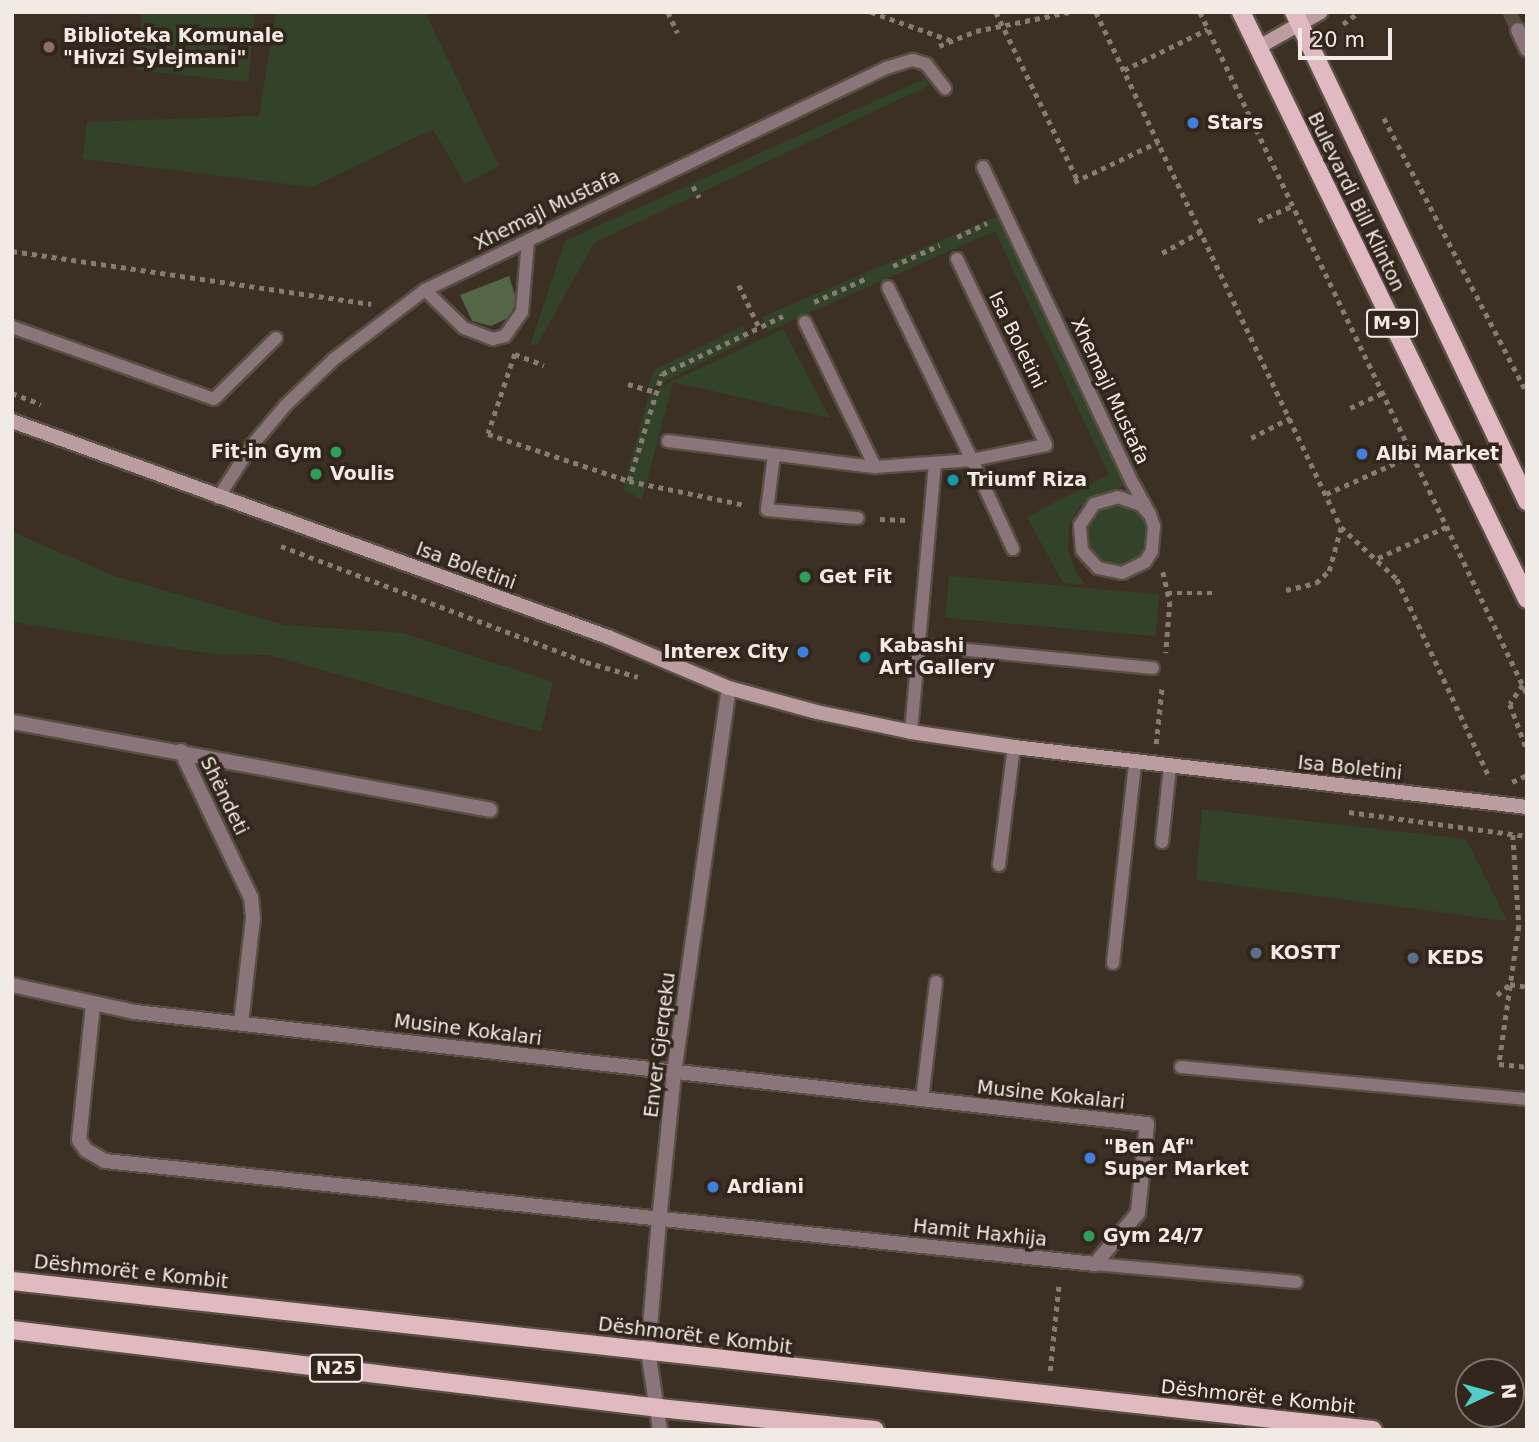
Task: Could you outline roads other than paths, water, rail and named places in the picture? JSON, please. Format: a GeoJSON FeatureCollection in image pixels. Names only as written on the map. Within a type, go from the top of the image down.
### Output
{"type":"FeatureCollection","features":[{"type":"Feature","properties":{"kind":"main road","name":"Bulevardi Bill Klinton"},"geometry":{"type":"LineString","coordinates":[[1241,12],[1527,598]]}},
{"type":"Feature","properties":{"kind":"main road","name":"Bulevardi Bill Klinton"},"geometry":{"type":"LineString","coordinates":[[1297,18],[1527,501]]}},
{"type":"Feature","properties":{"kind":"main road","name":"Dëshmorët e Kombit"},"geometry":{"type":"LineString","coordinates":[[12,1281],[1373,1430]]}},
{"type":"Feature","properties":{"kind":"main road","name":"N25"},"geometry":{"type":"LineString","coordinates":[[12,1330],[659,1408],[875,1430]]}},
{"type":"Feature","properties":{"kind":"street"},"geometry":{"type":"LineString","coordinates":[[1257,48],[1297,18],[1321,12]]}},
{"type":"Feature","properties":{"kind":"street"},"geometry":{"type":"LineString","coordinates":[[1518,30],[1527,49]]}},
{"type":"Feature","properties":{"kind":"street","name":"Isa Boletini"},"geometry":{"type":"LineString","coordinates":[[12,421],[218,498],[608,637],[729,688],[911,732],[1135,763],[1527,807]]}},
{"type":"Feature","properties":{"kind":"street","name":"Enver Gjerqeku"},"geometry":{"type":"LineString","coordinates":[[660,1429],[659,1408],[648,1351],[659,1221],[674,1073],[729,688]]}},
{"type":"Feature","properties":{"kind":"street","name":"Shëndeti"},"geometry":{"type":"LineString","coordinates":[[12,722],[181,751],[251,898],[253,918],[241,1023]]}},
{"type":"Feature","properties":{"kind":"street"},"geometry":{"type":"LineString","coordinates":[[181,751],[489,810]]}},
{"type":"Feature","properties":{"kind":"street","name":"Musine Kokalari"},"geometry":{"type":"LineString","coordinates":[[12,985],[93,1005],[674,1073],[1147,1124],[1138,1213],[1095,1264]]}},
{"type":"Feature","properties":{"kind":"street","name":"Hamit Haxhija"},"geometry":{"type":"LineString","coordinates":[[93,1005],[79,1140],[86,1150],[106,1161],[659,1221],[1095,1264]]}},
{"type":"Feature","properties":{"kind":"lane","name":"Xhemajl Mustafa"},"geometry":{"type":"LineString","coordinates":[[218,498],[251,445],[286,405],[396,308],[425,290],[862,79],[913,60],[936,70],[945,88]]}},
{"type":"Feature","properties":{"kind":"lane","name":"Xhemajl Mustafa"},"geometry":{"type":"LineString","coordinates":[[983,167],[1150,515],[1154,526],[1152,551],[1135,569],[1110,573],[1088,561],[1079,537],[1086,513],[1094,504],[1118,497],[1141,505],[1150,515]]}},
{"type":"Feature","properties":{"kind":"lane"},"geometry":{"type":"LineString","coordinates":[[425,290],[471,332],[493,339],[505,336],[522,312],[528,240]]}},
{"type":"Feature","properties":{"kind":"lane","name":"Isa Boletini"},"geometry":{"type":"LineString","coordinates":[[668,441],[875,467],[935,465],[1046,445],[957,259]]}},
{"type":"Feature","properties":{"kind":"lane"},"geometry":{"type":"LineString","coordinates":[[888,286],[1013,549]]}},
{"type":"Feature","properties":{"kind":"lane"},"geometry":{"type":"LineString","coordinates":[[805,322],[875,467]]}},
{"type":"Feature","properties":{"kind":"lane"},"geometry":{"type":"LineString","coordinates":[[12,327],[214,399],[276,338]]}},
{"type":"Feature","properties":{"kind":"lane"},"geometry":{"type":"LineString","coordinates":[[774,455],[766,510],[858,518]]}},
{"type":"Feature","properties":{"kind":"lane"},"geometry":{"type":"LineString","coordinates":[[911,732],[935,465]]}},
{"type":"Feature","properties":{"kind":"lane"},"geometry":{"type":"LineString","coordinates":[[918,645],[1153,668]]}},
{"type":"Feature","properties":{"kind":"lane"},"geometry":{"type":"LineString","coordinates":[[999,864],[1014,747]]}},
{"type":"Feature","properties":{"kind":"lane"},"geometry":{"type":"LineString","coordinates":[[1113,962],[1135,763]]}},
{"type":"Feature","properties":{"kind":"lane"},"geometry":{"type":"LineString","coordinates":[[1162,842],[1170,767]]}},
{"type":"Feature","properties":{"kind":"lane"},"geometry":{"type":"LineString","coordinates":[[922,1100],[936,982]]}},
{"type":"Feature","properties":{"kind":"lane"},"geometry":{"type":"LineString","coordinates":[[1181,1067],[1527,1100]]}},
{"type":"Feature","properties":{"kind":"lane","name":"Hamit Haxhija"},"geometry":{"type":"LineString","coordinates":[[1095,1264],[1297,1282]]}},
{"type":"Feature","properties":{"kind":"tunnel"},"geometry":{"type":"LineString","coordinates":[[1509,12],[1518,30]]}},
{"type":"Feature","properties":{"kind":"place","name":"Biblioteka Komunale \"Hivzi Sylejmani\""},"geometry":{"type":"Point","coordinates":[49,47]}},
{"type":"Feature","properties":{"kind":"place","name":"Stars"},"geometry":{"type":"Point","coordinates":[1193,123]}},
{"type":"Feature","properties":{"kind":"place","name":"Fit-in Gym"},"geometry":{"type":"Point","coordinates":[336,452]}},
{"type":"Feature","properties":{"kind":"place","name":"Albi Market"},"geometry":{"type":"Point","coordinates":[1362,454]}},
{"type":"Feature","properties":{"kind":"place","name":"Voulis"},"geometry":{"type":"Point","coordinates":[316,474]}},
{"type":"Feature","properties":{"kind":"place","name":"Triumf Riza"},"geometry":{"type":"Point","coordinates":[953,480]}},
{"type":"Feature","properties":{"kind":"place","name":"Get Fit"},"geometry":{"type":"Point","coordinates":[805,577]}},
{"type":"Feature","properties":{"kind":"place","name":"Interex City"},"geometry":{"type":"Point","coordinates":[803,652]}},
{"type":"Feature","properties":{"kind":"place","name":"Kabashi Art Gallery"},"geometry":{"type":"Point","coordinates":[865,657]}},
{"type":"Feature","properties":{"kind":"place","name":"KOSTT"},"geometry":{"type":"Point","coordinates":[1256,953]}},
{"type":"Feature","properties":{"kind":"place","name":"KEDS"},"geometry":{"type":"Point","coordinates":[1413,958]}},
{"type":"Feature","properties":{"kind":"place","name":"\"Ben Af\" Super Market"},"geometry":{"type":"Point","coordinates":[1090,1158]}},
{"type":"Feature","properties":{"kind":"place","name":"Ardiani"},"geometry":{"type":"Point","coordinates":[713,1187]}},
{"type":"Feature","properties":{"kind":"place","name":"Gym 24/7"},"geometry":{"type":"Point","coordinates":[1089,1236]}}]}
